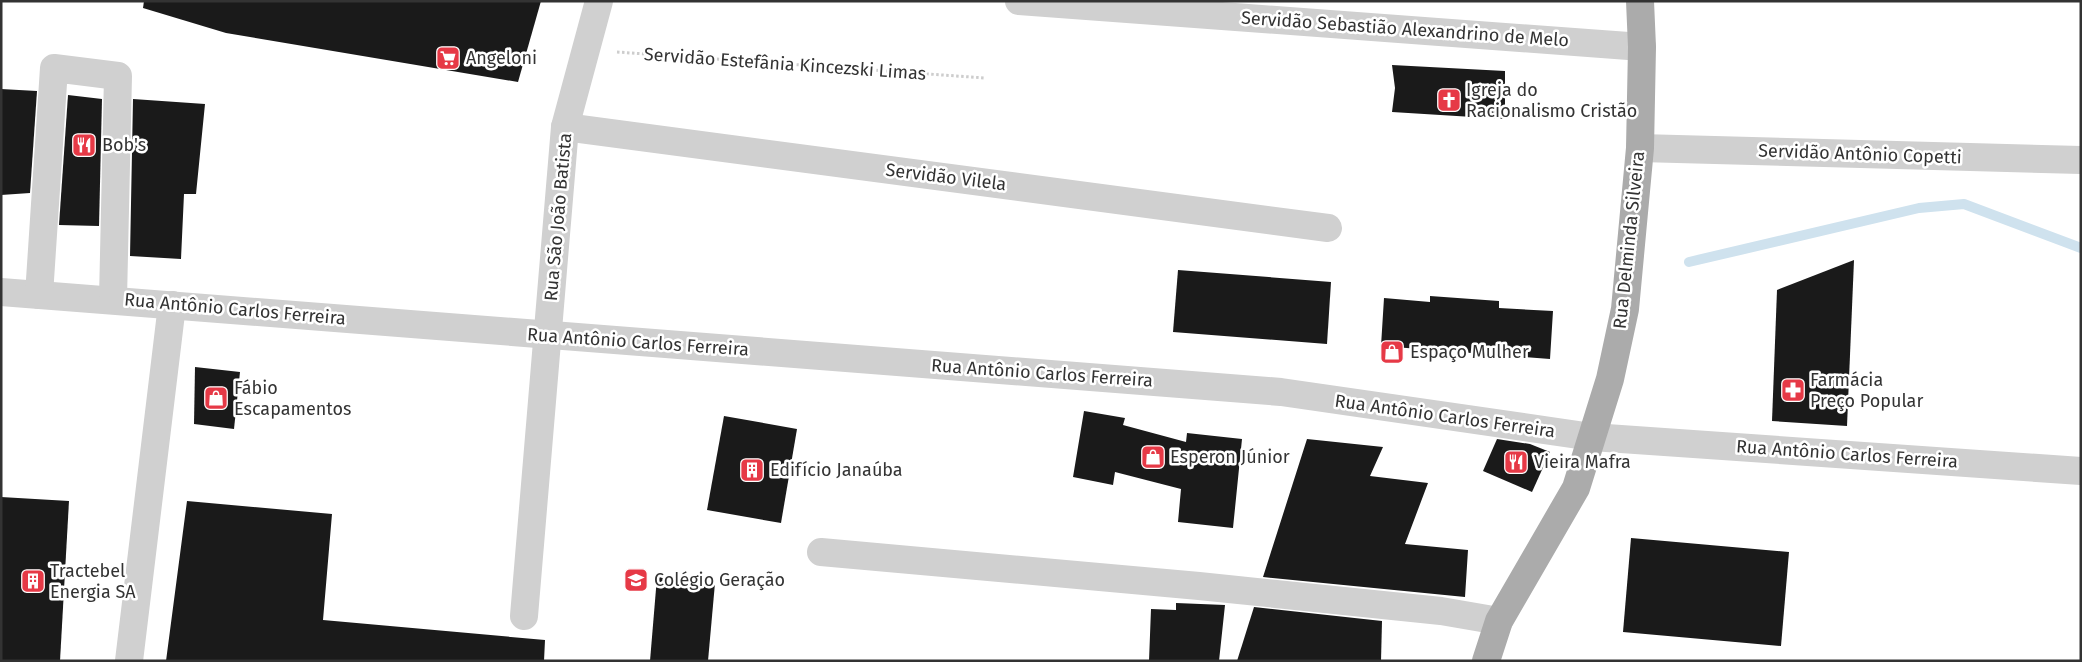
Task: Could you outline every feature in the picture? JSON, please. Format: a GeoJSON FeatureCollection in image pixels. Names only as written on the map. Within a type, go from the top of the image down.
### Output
{"type":"FeatureCollection","features":[{"type":"Feature","properties":{"kind":"main road","name":"Rua Delminda Silveira"},"geometry":{"type":"LineString","coordinates":[[1486,661],[1499,621],[1576,488],[1610,379],[1625,309],[1640,148],[1642,46],[1640,1]]}},
{"type":"Feature","properties":{"kind":"street","name":"Rua São João Batista"},"geometry":{"type":"LineString","coordinates":[[524,616],[565,127],[584,49],[599,1]]}},
{"type":"Feature","properties":{"kind":"street","name":"Servidão Sebastião Alexandrino de Melo"},"geometry":{"type":"LineString","coordinates":[[1019,1],[1642,46]]}},
{"type":"Feature","properties":{"kind":"street"},"geometry":{"type":"LineString","coordinates":[[39,295],[54,68],[118,76],[112,299]]}},
{"type":"Feature","properties":{"kind":"street","name":"Servidão Vilela"},"geometry":{"type":"LineString","coordinates":[[565,127],[1328,228]]}},
{"type":"Feature","properties":{"kind":"street","name":"Servidão Antônio Copetti"},"geometry":{"type":"LineString","coordinates":[[1640,148],[2081,160]]}},
{"type":"Feature","properties":{"kind":"street","name":"Rua Antônio Carlos Ferreira"},"geometry":{"type":"LineString","coordinates":[[1,292],[112,299],[548,336],[1281,392],[1592,437],[2081,471]]}},
{"type":"Feature","properties":{"kind":"street"},"geometry":{"type":"LineString","coordinates":[[129,661],[172,305]]}},
{"type":"Feature","properties":{"kind":"street"},"geometry":{"type":"LineString","coordinates":[[821,552],[1218,588],[1441,611],[1499,621]]}},
{"type":"Feature","properties":{"kind":"path","name":"Servidão Estefânia Kincezski Limas"},"geometry":{"type":"LineString","coordinates":[[584,49],[985,78]]}},
{"type":"Feature","properties":{"kind":"building","name":"Angeloni"},"geometry":{"type":"Polygon","coordinates":[[[144,1],[541,1],[518,82],[226,33],[143,8],[144,1]]]}},
{"type":"Feature","properties":{"kind":"building","name":"Igreja do Racionalismo Cristão"},"geometry":{"type":"Polygon","coordinates":[[[1392,65],[1505,71],[1505,119],[1392,112],[1395,88],[1392,65]]]}},
{"type":"Feature","properties":{"kind":"building"},"geometry":{"type":"Polygon","coordinates":[[[1,89],[37,91],[30,193],[1,195],[1,89]]]}},
{"type":"Feature","properties":{"kind":"building","name":"Bob's"},"geometry":{"type":"Polygon","coordinates":[[[68,95],[102,99],[99,226],[59,225],[68,95]]]}},
{"type":"Feature","properties":{"kind":"building"},"geometry":{"type":"Polygon","coordinates":[[[133,99],[205,104],[196,194],[184,194],[181,259],[130,256],[133,99]]]}},
{"type":"Feature","properties":{"kind":"building"},"geometry":{"type":"Polygon","coordinates":[[[1854,260],[1847,426],[1772,421],[1777,290],[1854,260]]]}},
{"type":"Feature","properties":{"kind":"building"},"geometry":{"type":"Polygon","coordinates":[[[1178,270],[1331,282],[1327,344],[1173,332],[1178,270]]]}},
{"type":"Feature","properties":{"kind":"building"},"geometry":{"type":"Polygon","coordinates":[[[1430,296],[1499,301],[1499,308],[1553,311],[1550,359],[1381,346],[1384,298],[1430,302],[1430,296]]]}},
{"type":"Feature","properties":{"kind":"building","name":"Fábio Escapamentos"},"geometry":{"type":"Polygon","coordinates":[[[195,367],[240,372],[234,429],[194,424],[195,367]]]}},
{"type":"Feature","properties":{"kind":"building"},"geometry":{"type":"Polygon","coordinates":[[[1084,411],[1125,418],[1123,425],[1186,442],[1187,433],[1242,439],[1233,528],[1178,522],[1181,489],[1115,472],[1113,485],[1073,477],[1084,411]]]}},
{"type":"Feature","properties":{"kind":"building","name":"Edifício Janaúba"},"geometry":{"type":"Polygon","coordinates":[[[724,416],[797,429],[781,523],[707,510],[724,416]]]}},
{"type":"Feature","properties":{"kind":"building"},"geometry":{"type":"Polygon","coordinates":[[[1307,439],[1383,447],[1370,476],[1428,483],[1405,544],[1468,550],[1465,597],[1263,577],[1307,439]]]}},
{"type":"Feature","properties":{"kind":"building","name":"Vieira Mafra"},"geometry":{"type":"Polygon","coordinates":[[[1497,439],[1530,444],[1550,452],[1532,492],[1483,471],[1497,439]]]}},
{"type":"Feature","properties":{"kind":"building","name":"Tractebel Energia SA"},"geometry":{"type":"Polygon","coordinates":[[[1,497],[69,501],[60,661],[1,661],[1,497]]]}},
{"type":"Feature","properties":{"kind":"building"},"geometry":{"type":"Polygon","coordinates":[[[187,501],[332,514],[323,620],[545,640],[544,661],[166,661],[187,501]]]}},
{"type":"Feature","properties":{"kind":"building"},"geometry":{"type":"Polygon","coordinates":[[[1631,538],[1789,552],[1781,646],[1623,632],[1631,538]]]}},
{"type":"Feature","properties":{"kind":"building"},"geometry":{"type":"Polygon","coordinates":[[[657,577],[715,583],[708,661],[650,661],[657,577]]]}},
{"type":"Feature","properties":{"kind":"building"},"geometry":{"type":"Polygon","coordinates":[[[1176,603],[1225,605],[1219,661],[1149,661],[1151,609],[1176,610],[1176,603]]]}},
{"type":"Feature","properties":{"kind":"building"},"geometry":{"type":"Polygon","coordinates":[[[1254,607],[1382,621],[1381,661],[1237,661],[1254,607]]]}},
{"type":"Feature","properties":{"kind":"waterway"},"geometry":{"type":"LineString","coordinates":[[1689,262],[1919,208],[1964,204],[2081,248]]}},
{"type":"Feature","properties":{"kind":"place","name":"Angeloni"},"geometry":{"type":"Point","coordinates":[448,58]}},
{"type":"Feature","properties":{"kind":"place","name":"Igreja do Racionalismo Cristão"},"geometry":{"type":"Point","coordinates":[1449,100]}},
{"type":"Feature","properties":{"kind":"place","name":"Bob's"},"geometry":{"type":"Point","coordinates":[84,145]}},
{"type":"Feature","properties":{"kind":"place","name":"Espaço Mulher"},"geometry":{"type":"Point","coordinates":[1392,352]}},
{"type":"Feature","properties":{"kind":"place","name":"Farmácia Preço Popular"},"geometry":{"type":"Point","coordinates":[1793,390]}},
{"type":"Feature","properties":{"kind":"place","name":"Fábio Escapamentos"},"geometry":{"type":"Point","coordinates":[216,398]}},
{"type":"Feature","properties":{"kind":"place","name":"Esperon Júnior"},"geometry":{"type":"Point","coordinates":[1153,457]}},
{"type":"Feature","properties":{"kind":"place","name":"Vieira Mafra"},"geometry":{"type":"Point","coordinates":[1516,462]}},
{"type":"Feature","properties":{"kind":"place","name":"Edifício Janaúba"},"geometry":{"type":"Point","coordinates":[752,470]}},
{"type":"Feature","properties":{"kind":"place","name":"Colégio Geração"},"geometry":{"type":"Point","coordinates":[636,580]}},
{"type":"Feature","properties":{"kind":"place","name":"Tractebel Energia SA"},"geometry":{"type":"Point","coordinates":[33,581]}}]}
